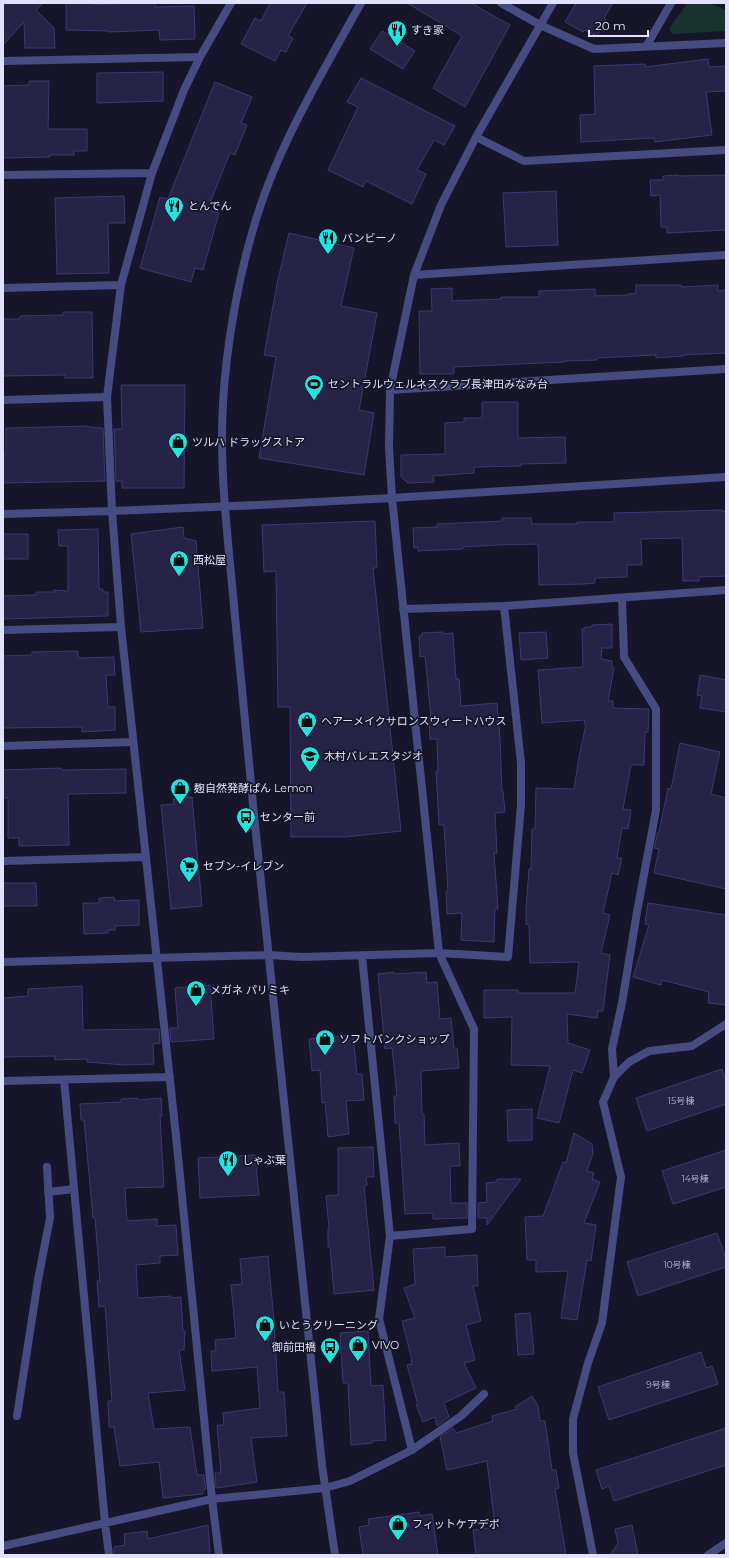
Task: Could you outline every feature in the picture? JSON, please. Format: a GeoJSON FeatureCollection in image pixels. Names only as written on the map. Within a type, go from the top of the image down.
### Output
{"type":"FeatureCollection","features":[{"type":"Feature","properties":{"kind":"street"},"geometry":{"type":"LineString","coordinates":[[219,1555],[212,1499],[170,1077],[120,627],[112,510],[107,397],[120,285],[152,173],[184,90],[200,56],[231,3]]}},
{"type":"Feature","properties":{"kind":"street"},"geometry":{"type":"LineString","coordinates":[[334,1555],[325,1488],[244,715],[225,506],[222,442],[223,404],[234,316],[251,234],[271,175],[296,119],[361,3]]}},
{"type":"Feature","properties":{"kind":"street"},"geometry":{"type":"LineString","coordinates":[[501,3],[540,25],[594,49],[647,45],[726,43]]}},
{"type":"Feature","properties":{"kind":"street"},"geometry":{"type":"LineString","coordinates":[[390,1236],[472,1229],[474,1029],[439,953],[392,498],[389,447],[390,390],[414,275],[441,205],[476,136],[552,3]]}},
{"type":"Feature","properties":{"kind":"street"},"geometry":{"type":"LineString","coordinates":[[647,45],[671,3]]}},
{"type":"Feature","properties":{"kind":"street"},"geometry":{"type":"LineString","coordinates":[[3,61],[200,56]]}},
{"type":"Feature","properties":{"kind":"street"},"geometry":{"type":"LineString","coordinates":[[476,136],[524,161],[613,158],[726,150]]}},
{"type":"Feature","properties":{"kind":"street"},"geometry":{"type":"LineString","coordinates":[[3,175],[152,173]]}},
{"type":"Feature","properties":{"kind":"street"},"geometry":{"type":"LineString","coordinates":[[414,275],[726,255]]}},
{"type":"Feature","properties":{"kind":"street"},"geometry":{"type":"LineString","coordinates":[[3,288],[120,285]]}},
{"type":"Feature","properties":{"kind":"street"},"geometry":{"type":"LineString","coordinates":[[390,390],[726,369]]}},
{"type":"Feature","properties":{"kind":"street"},"geometry":{"type":"LineString","coordinates":[[3,400],[107,397]]}},
{"type":"Feature","properties":{"kind":"street"},"geometry":{"type":"LineString","coordinates":[[3,514],[392,498],[726,477]]}},
{"type":"Feature","properties":{"kind":"street"},"geometry":{"type":"LineString","coordinates":[[403,609],[504,606],[726,590]]}},
{"type":"Feature","properties":{"kind":"street"},"geometry":{"type":"LineString","coordinates":[[614,1077],[612,1049],[622,1003],[656,810],[656,709],[624,657],[622,598]]}},
{"type":"Feature","properties":{"kind":"street"},"geometry":{"type":"LineString","coordinates":[[3,962],[269,955],[301,957],[439,953],[508,957],[520,805],[521,763],[504,606]]}},
{"type":"Feature","properties":{"kind":"street"},"geometry":{"type":"LineString","coordinates":[[3,630],[120,627]]}},
{"type":"Feature","properties":{"kind":"street"},"geometry":{"type":"LineString","coordinates":[[3,746],[133,742]]}},
{"type":"Feature","properties":{"kind":"street"},"geometry":{"type":"LineString","coordinates":[[3,861],[146,856]]}},
{"type":"Feature","properties":{"kind":"street"},"geometry":{"type":"LineString","coordinates":[[362,956],[390,1236],[379,1319],[412,1450]]}},
{"type":"Feature","properties":{"kind":"street"},"geometry":{"type":"LineString","coordinates":[[593,1555],[573,1453],[572,1419],[588,1363],[602,1324],[622,1177],[603,1102],[614,1077],[629,1062],[649,1051],[692,1046],[726,1024]]}},
{"type":"Feature","properties":{"kind":"street"},"geometry":{"type":"LineString","coordinates":[[3,1081],[170,1077]]}},
{"type":"Feature","properties":{"kind":"street"},"geometry":{"type":"LineString","coordinates":[[64,1080],[109,1555]]}},
{"type":"Feature","properties":{"kind":"street"},"geometry":{"type":"LineString","coordinates":[[17,1416],[38,1280],[50,1218],[47,1167]]}},
{"type":"Feature","properties":{"kind":"street"},"geometry":{"type":"LineString","coordinates":[[48,1192],[74,1189]]}},
{"type":"Feature","properties":{"kind":"street"},"geometry":{"type":"LineString","coordinates":[[3,1546],[212,1499],[325,1488],[350,1481],[412,1450],[461,1416],[484,1394]]}},
{"type":"Feature","properties":{"kind":"street"},"geometry":{"type":"LineString","coordinates":[[708,1555],[726,1543]]}},
{"type":"Feature","properties":{"kind":"green space"},"geometry":{"type":"Polygon","coordinates":[[[687,3],[709,3],[726,10],[726,31],[672,34],[669,29],[687,3]]]}},
{"type":"Feature","properties":{"kind":"building"},"geometry":{"type":"Polygon","coordinates":[[[3,3],[43,3],[36,10],[54,28],[55,48],[25,48],[24,22],[3,45],[3,3]]]}},
{"type":"Feature","properties":{"kind":"building"},"geometry":{"type":"Polygon","coordinates":[[[66,3],[155,3],[155,7],[194,6],[195,39],[160,40],[159,30],[109,32],[66,30],[66,3]]]}},
{"type":"Feature","properties":{"kind":"building"},"geometry":{"type":"Polygon","coordinates":[[[270,3],[307,3],[288,36],[293,38],[286,52],[281,50],[275,61],[241,44],[255,18],[261,21],[270,3]]]}},
{"type":"Feature","properties":{"kind":"building"},"geometry":{"type":"Polygon","coordinates":[[[407,3],[471,3],[510,25],[465,107],[433,88],[462,36],[407,3]]]}},
{"type":"Feature","properties":{"kind":"building"},"geometry":{"type":"Polygon","coordinates":[[[576,3],[613,3],[604,18],[606,20],[597,36],[585,30],[583,32],[565,22],[576,3]]]}},
{"type":"Feature","properties":{"kind":"building"},"geometry":{"type":"Polygon","coordinates":[[[382,31],[415,51],[403,69],[370,49],[382,31]]]}},
{"type":"Feature","properties":{"kind":"building"},"geometry":{"type":"Polygon","coordinates":[[[708,59],[709,67],[726,66],[726,91],[706,92],[712,135],[655,142],[654,138],[581,142],[580,115],[595,114],[594,66],[645,64],[645,67],[708,59]]]}},
{"type":"Feature","properties":{"kind":"building"},"geometry":{"type":"Polygon","coordinates":[[[163,72],[163,101],[97,103],[97,73],[163,72]]]}},
{"type":"Feature","properties":{"kind":"building"},"geometry":{"type":"Polygon","coordinates":[[[361,78],[455,126],[444,145],[434,140],[417,170],[426,174],[412,204],[366,181],[363,187],[328,170],[358,107],[347,102],[361,78]]]}},
{"type":"Feature","properties":{"kind":"building"},"geometry":{"type":"Polygon","coordinates":[[[29,81],[49,81],[48,129],[87,129],[87,151],[74,151],[74,155],[50,155],[50,157],[3,158],[3,86],[29,85],[29,81]]]}},
{"type":"Feature","properties":{"kind":"building"},"geometry":{"type":"Polygon","coordinates":[[[215,82],[252,97],[241,123],[247,125],[235,155],[230,153],[207,210],[219,213],[203,270],[195,268],[191,282],[140,268],[160,197],[168,199],[215,82]]]}},
{"type":"Feature","properties":{"kind":"building"},"geometry":{"type":"Polygon","coordinates":[[[726,175],[726,230],[667,233],[667,227],[661,227],[660,195],[651,196],[650,180],[663,180],[663,176],[726,175]]]}},
{"type":"Feature","properties":{"kind":"building"},"geometry":{"type":"Polygon","coordinates":[[[556,191],[558,245],[506,247],[503,193],[556,191]]]}},
{"type":"Feature","properties":{"kind":"building"},"geometry":{"type":"Polygon","coordinates":[[[124,196],[125,223],[108,223],[109,273],[57,274],[55,198],[124,196]]]}},
{"type":"Feature","properties":{"kind":"building"},"geometry":{"type":"Polygon","coordinates":[[[289,233],[354,248],[341,306],[377,313],[359,410],[374,413],[364,475],[259,458],[276,357],[264,355],[277,284],[289,233]]]}},
{"type":"Feature","properties":{"kind":"building"},"geometry":{"type":"Polygon","coordinates":[[[636,285],[681,285],[681,287],[718,285],[718,291],[726,290],[726,353],[656,358],[656,355],[597,358],[597,360],[454,367],[454,374],[420,374],[419,311],[432,311],[431,289],[452,288],[452,301],[501,299],[501,297],[539,297],[539,291],[595,289],[595,296],[628,295],[636,293],[636,285]]]}},
{"type":"Feature","properties":{"kind":"building"},"geometry":{"type":"Polygon","coordinates":[[[63,312],[92,312],[93,378],[65,378],[65,375],[3,376],[3,319],[20,319],[20,316],[63,315],[63,312]]]}},
{"type":"Feature","properties":{"kind":"building"},"geometry":{"type":"Polygon","coordinates":[[[121,385],[185,385],[184,488],[122,488],[122,481],[116,481],[114,429],[122,429],[121,385]]]}},
{"type":"Feature","properties":{"kind":"building"},"geometry":{"type":"Polygon","coordinates":[[[482,402],[518,402],[518,438],[565,437],[566,463],[474,467],[474,473],[433,476],[434,482],[408,483],[401,477],[401,455],[445,454],[445,423],[464,422],[464,418],[482,418],[482,402]]]}},
{"type":"Feature","properties":{"kind":"building"},"geometry":{"type":"Polygon","coordinates":[[[88,426],[103,428],[105,481],[3,483],[3,454],[6,454],[6,428],[88,426]]]}},
{"type":"Feature","properties":{"kind":"building"},"geometry":{"type":"Polygon","coordinates":[[[726,511],[726,576],[699,577],[699,581],[683,581],[682,538],[641,539],[642,565],[627,565],[627,577],[595,578],[595,583],[584,584],[539,585],[538,544],[497,545],[463,547],[463,549],[418,551],[418,547],[414,548],[413,528],[437,527],[437,524],[502,521],[502,518],[531,518],[532,524],[577,524],[577,522],[614,522],[614,513],[726,511]]]}},
{"type":"Feature","properties":{"kind":"building"},"geometry":{"type":"Polygon","coordinates":[[[375,521],[377,568],[373,568],[401,831],[345,837],[291,837],[290,707],[278,707],[276,571],[264,572],[262,525],[375,521]]]}},
{"type":"Feature","properties":{"kind":"building"},"geometry":{"type":"Polygon","coordinates":[[[183,527],[184,538],[196,541],[203,628],[141,632],[131,534],[183,527]]]}},
{"type":"Feature","properties":{"kind":"building"},"geometry":{"type":"Polygon","coordinates":[[[98,529],[99,589],[103,589],[103,592],[108,592],[108,616],[3,619],[3,596],[35,595],[37,592],[54,592],[54,590],[68,591],[68,546],[59,546],[58,530],[98,529]]]}},
{"type":"Feature","properties":{"kind":"building"},"geometry":{"type":"Polygon","coordinates":[[[3,534],[28,534],[28,559],[3,559],[3,534]]]}},
{"type":"Feature","properties":{"kind":"building"},"geometry":{"type":"Polygon","coordinates":[[[612,624],[612,648],[602,648],[601,659],[612,661],[612,668],[614,668],[608,701],[613,701],[613,708],[649,709],[648,732],[645,732],[644,765],[631,765],[623,809],[631,810],[628,829],[622,828],[617,858],[622,858],[618,875],[612,873],[603,913],[610,915],[601,953],[610,955],[603,1011],[598,1011],[597,1018],[567,1014],[568,1043],[590,1050],[582,1073],[573,1070],[559,1123],[537,1118],[550,1066],[511,1065],[512,1017],[484,1018],[484,990],[518,990],[518,993],[575,993],[579,962],[530,963],[529,925],[526,924],[526,909],[529,869],[531,869],[532,829],[535,829],[536,788],[574,789],[586,724],[584,724],[585,720],[542,723],[538,670],[583,667],[582,629],[585,629],[585,627],[592,627],[592,625],[612,624]]]}},
{"type":"Feature","properties":{"kind":"building"},"geometry":{"type":"Polygon","coordinates":[[[443,632],[443,634],[453,633],[456,679],[459,679],[461,706],[497,703],[502,791],[505,812],[495,813],[497,853],[494,853],[498,909],[495,909],[494,942],[461,940],[462,913],[447,914],[446,891],[448,891],[444,825],[439,825],[436,771],[438,771],[437,739],[430,739],[429,718],[431,718],[425,656],[420,657],[419,636],[422,636],[422,633],[443,632]]]}},
{"type":"Feature","properties":{"kind":"building"},"geometry":{"type":"Polygon","coordinates":[[[546,632],[548,658],[521,660],[519,633],[546,632]]]}},
{"type":"Feature","properties":{"kind":"building"},"geometry":{"type":"Polygon","coordinates":[[[78,651],[78,658],[114,657],[115,675],[106,675],[108,707],[115,707],[115,730],[82,732],[82,727],[3,728],[3,656],[32,655],[32,652],[78,651]]]}},
{"type":"Feature","properties":{"kind":"building"},"geometry":{"type":"Polygon","coordinates":[[[700,675],[726,680],[726,712],[700,708],[702,696],[697,695],[700,675]]]}},
{"type":"Feature","properties":{"kind":"building"},"geometry":{"type":"Polygon","coordinates":[[[680,743],[720,752],[711,794],[726,798],[726,889],[654,873],[659,849],[654,848],[659,832],[668,788],[671,789],[680,743]]]}},
{"type":"Feature","properties":{"kind":"building"},"geometry":{"type":"Polygon","coordinates":[[[61,768],[62,770],[126,769],[126,793],[68,794],[69,845],[19,846],[19,838],[8,838],[8,798],[3,798],[3,770],[61,768]]]}},
{"type":"Feature","properties":{"kind":"building"},"geometry":{"type":"Polygon","coordinates":[[[192,797],[202,906],[171,909],[161,805],[174,804],[173,799],[192,797]]]}},
{"type":"Feature","properties":{"kind":"building"},"geometry":{"type":"Polygon","coordinates":[[[3,883],[36,883],[37,906],[3,906],[3,883]]]}},
{"type":"Feature","properties":{"kind":"building"},"geometry":{"type":"Polygon","coordinates":[[[114,897],[115,901],[139,900],[139,925],[115,926],[115,930],[108,930],[108,933],[84,934],[83,903],[99,903],[99,898],[114,897]]]}},
{"type":"Feature","properties":{"kind":"building"},"geometry":{"type":"Polygon","coordinates":[[[648,903],[726,915],[726,1005],[708,1003],[709,992],[662,980],[661,985],[633,977],[649,925],[645,924],[648,903]]]}},
{"type":"Feature","properties":{"kind":"building"},"geometry":{"type":"Polygon","coordinates":[[[394,972],[394,974],[426,972],[427,983],[437,982],[440,1019],[451,1018],[454,1048],[457,1048],[459,1068],[421,1071],[422,1114],[424,1114],[425,1145],[459,1143],[460,1166],[450,1166],[451,1203],[467,1203],[467,1218],[433,1219],[433,1213],[405,1214],[399,1123],[395,1123],[394,1096],[397,1096],[392,1048],[385,1049],[378,974],[394,972]]]}},
{"type":"Feature","properties":{"kind":"building"},"geometry":{"type":"Polygon","coordinates":[[[210,985],[214,1039],[171,1042],[170,1028],[178,1028],[175,988],[210,985]]]}},
{"type":"Feature","properties":{"kind":"building"},"geometry":{"type":"Polygon","coordinates":[[[82,986],[83,1030],[159,1029],[160,1043],[153,1044],[154,1064],[125,1065],[87,1062],[87,1059],[55,1060],[55,1056],[3,1057],[3,998],[28,996],[28,989],[82,986]]]}},
{"type":"Feature","properties":{"kind":"building"},"geometry":{"type":"Polygon","coordinates":[[[353,1035],[357,1074],[362,1074],[364,1100],[346,1101],[349,1134],[328,1137],[325,1102],[322,1103],[320,1070],[312,1071],[309,1039],[353,1035]]]}},
{"type":"Feature","properties":{"kind":"building"},"geometry":{"type":"Polygon","coordinates":[[[722,1069],[726,1082],[726,1104],[647,1131],[636,1098],[722,1069]]]}},
{"type":"Feature","properties":{"kind":"building"},"geometry":{"type":"Polygon","coordinates":[[[138,1098],[138,1100],[161,1098],[162,1116],[160,1116],[164,1187],[125,1188],[127,1221],[157,1219],[157,1226],[176,1225],[178,1255],[160,1256],[160,1263],[136,1265],[138,1298],[171,1296],[171,1298],[181,1297],[183,1331],[185,1331],[184,1350],[179,1350],[185,1390],[148,1393],[154,1429],[190,1427],[197,1475],[204,1475],[206,1489],[203,1490],[203,1494],[163,1498],[159,1462],[120,1466],[114,1427],[109,1427],[108,1401],[112,1401],[105,1306],[99,1307],[97,1281],[100,1281],[95,1218],[93,1218],[84,1120],[81,1120],[80,1104],[121,1102],[121,1099],[138,1098]]]}},
{"type":"Feature","properties":{"kind":"building"},"geometry":{"type":"Polygon","coordinates":[[[532,1109],[532,1140],[508,1141],[507,1110],[532,1109]]]}},
{"type":"Feature","properties":{"kind":"building"},"geometry":{"type":"Polygon","coordinates":[[[574,1133],[592,1144],[593,1153],[587,1171],[594,1173],[592,1179],[600,1182],[584,1223],[596,1225],[591,1261],[587,1260],[577,1320],[561,1318],[568,1271],[536,1272],[536,1260],[527,1260],[525,1217],[543,1216],[563,1162],[566,1163],[574,1133]]]}},
{"type":"Feature","properties":{"kind":"building"},"geometry":{"type":"Polygon","coordinates":[[[373,1147],[374,1177],[366,1177],[367,1185],[364,1186],[374,1290],[334,1294],[330,1247],[328,1247],[329,1228],[326,1196],[338,1195],[338,1148],[373,1147]]]}},
{"type":"Feature","properties":{"kind":"building"},"geometry":{"type":"Polygon","coordinates":[[[726,1150],[726,1187],[673,1204],[662,1171],[726,1150]]]}},
{"type":"Feature","properties":{"kind":"building","name":"しゃぶ葉"},"geometry":{"type":"Polygon","coordinates":[[[255,1155],[259,1195],[200,1198],[198,1158],[255,1155]]]}},
{"type":"Feature","properties":{"kind":"building"},"geometry":{"type":"Polygon","coordinates":[[[497,1179],[521,1179],[487,1225],[487,1218],[478,1218],[478,1203],[487,1202],[486,1183],[496,1182],[497,1179]]]}},
{"type":"Feature","properties":{"kind":"building"},"geometry":{"type":"Polygon","coordinates":[[[717,1233],[726,1259],[726,1267],[638,1296],[627,1262],[717,1233]]]}},
{"type":"Feature","properties":{"kind":"building"},"geometry":{"type":"Polygon","coordinates":[[[445,1247],[445,1257],[477,1255],[478,1286],[473,1286],[481,1321],[466,1325],[475,1360],[464,1363],[476,1388],[444,1403],[449,1417],[437,1426],[435,1417],[423,1422],[416,1405],[418,1405],[407,1365],[412,1364],[412,1360],[402,1321],[415,1318],[404,1288],[415,1284],[413,1249],[445,1247]]]}},
{"type":"Feature","properties":{"kind":"building"},"geometry":{"type":"Polygon","coordinates":[[[268,1256],[274,1321],[278,1392],[284,1392],[287,1436],[251,1438],[257,1482],[216,1488],[215,1473],[221,1473],[217,1425],[224,1425],[223,1413],[260,1408],[257,1367],[212,1371],[211,1351],[216,1351],[215,1340],[236,1338],[231,1285],[242,1284],[240,1259],[268,1256]]]}},
{"type":"Feature","properties":{"kind":"building"},"geometry":{"type":"Polygon","coordinates":[[[530,1313],[534,1354],[518,1355],[515,1314],[530,1313]]]}},
{"type":"Feature","properties":{"kind":"building"},"geometry":{"type":"Polygon","coordinates":[[[368,1331],[371,1386],[383,1385],[386,1440],[351,1445],[348,1383],[343,1383],[340,1333],[368,1331]]]}},
{"type":"Feature","properties":{"kind":"building"},"geometry":{"type":"Polygon","coordinates":[[[701,1352],[706,1368],[712,1366],[718,1384],[609,1420],[598,1387],[701,1352]]]}},
{"type":"Feature","properties":{"kind":"building"},"geometry":{"type":"Polygon","coordinates":[[[532,1396],[538,1406],[540,1421],[545,1421],[552,1470],[556,1470],[559,1488],[555,1489],[566,1555],[476,1555],[473,1530],[495,1527],[487,1461],[447,1470],[440,1437],[453,1428],[456,1433],[493,1421],[492,1416],[517,1409],[515,1407],[532,1396]]]}},
{"type":"Feature","properties":{"kind":"building"},"geometry":{"type":"Polygon","coordinates":[[[726,1428],[726,1465],[614,1501],[609,1486],[602,1489],[596,1470],[726,1428]]]}},
{"type":"Feature","properties":{"kind":"building","name":"フィットケアデポ"},"geometry":{"type":"Polygon","coordinates":[[[419,1512],[420,1516],[432,1514],[438,1555],[363,1555],[359,1527],[369,1525],[368,1519],[419,1512]]]}},
{"type":"Feature","properties":{"kind":"building"},"geometry":{"type":"Polygon","coordinates":[[[208,1525],[210,1555],[114,1555],[114,1547],[125,1545],[124,1534],[147,1531],[148,1539],[208,1525]]]}},
{"type":"Feature","properties":{"kind":"building"},"geometry":{"type":"Polygon","coordinates":[[[632,1525],[638,1555],[610,1555],[618,1543],[615,1529],[632,1525]]]}},
{"type":"Feature","properties":{"kind":"place","name":"すき家"},"geometry":{"type":"Point","coordinates":[397,47]}},
{"type":"Feature","properties":{"kind":"place","name":"とんでん"},"geometry":{"type":"Point","coordinates":[174,223]}},
{"type":"Feature","properties":{"kind":"place","name":"バンビーノ"},"geometry":{"type":"Point","coordinates":[328,255]}},
{"type":"Feature","properties":{"kind":"place","name":"セントラルウェルネスクラブ長津田みなみ台"},"geometry":{"type":"Point","coordinates":[314,401]}},
{"type":"Feature","properties":{"kind":"place","name":"ツルハ ドラッグストア"},"geometry":{"type":"Point","coordinates":[178,459]}},
{"type":"Feature","properties":{"kind":"place","name":"西松屋"},"geometry":{"type":"Point","coordinates":[179,577]}},
{"type":"Feature","properties":{"kind":"place","name":"ヘアーメイクサロンスウィートハウス"},"geometry":{"type":"Point","coordinates":[307,738]}},
{"type":"Feature","properties":{"kind":"place","name":"木村バレエスタジオ"},"geometry":{"type":"Point","coordinates":[310,773]}},
{"type":"Feature","properties":{"kind":"place","name":"麹自然発酵ぱん Lemon"},"geometry":{"type":"Point","coordinates":[180,805]}},
{"type":"Feature","properties":{"kind":"place","name":"センター前"},"geometry":{"type":"Point","coordinates":[246,834]}},
{"type":"Feature","properties":{"kind":"place","name":"セブン-イレブン"},"geometry":{"type":"Point","coordinates":[189,883]}},
{"type":"Feature","properties":{"kind":"place","name":"メガネ パリミキ"},"geometry":{"type":"Point","coordinates":[196,1007]}},
{"type":"Feature","properties":{"kind":"place","name":"ソフトバンクショップ"},"geometry":{"type":"Point","coordinates":[325,1056]}},
{"type":"Feature","properties":{"kind":"place","name":"しゃぶ葉"},"geometry":{"type":"Point","coordinates":[228,1177]}},
{"type":"Feature","properties":{"kind":"place","name":"いとうクリーニング"},"geometry":{"type":"Point","coordinates":[265,1342]}},
{"type":"Feature","properties":{"kind":"place","name":"VIVO"},"geometry":{"type":"Point","coordinates":[358,1362]}},
{"type":"Feature","properties":{"kind":"place","name":"御前田橋"},"geometry":{"type":"Point","coordinates":[330,1364]}},
{"type":"Feature","properties":{"kind":"place","name":"フィットケアデポ"},"geometry":{"type":"Point","coordinates":[398,1541]}}]}
